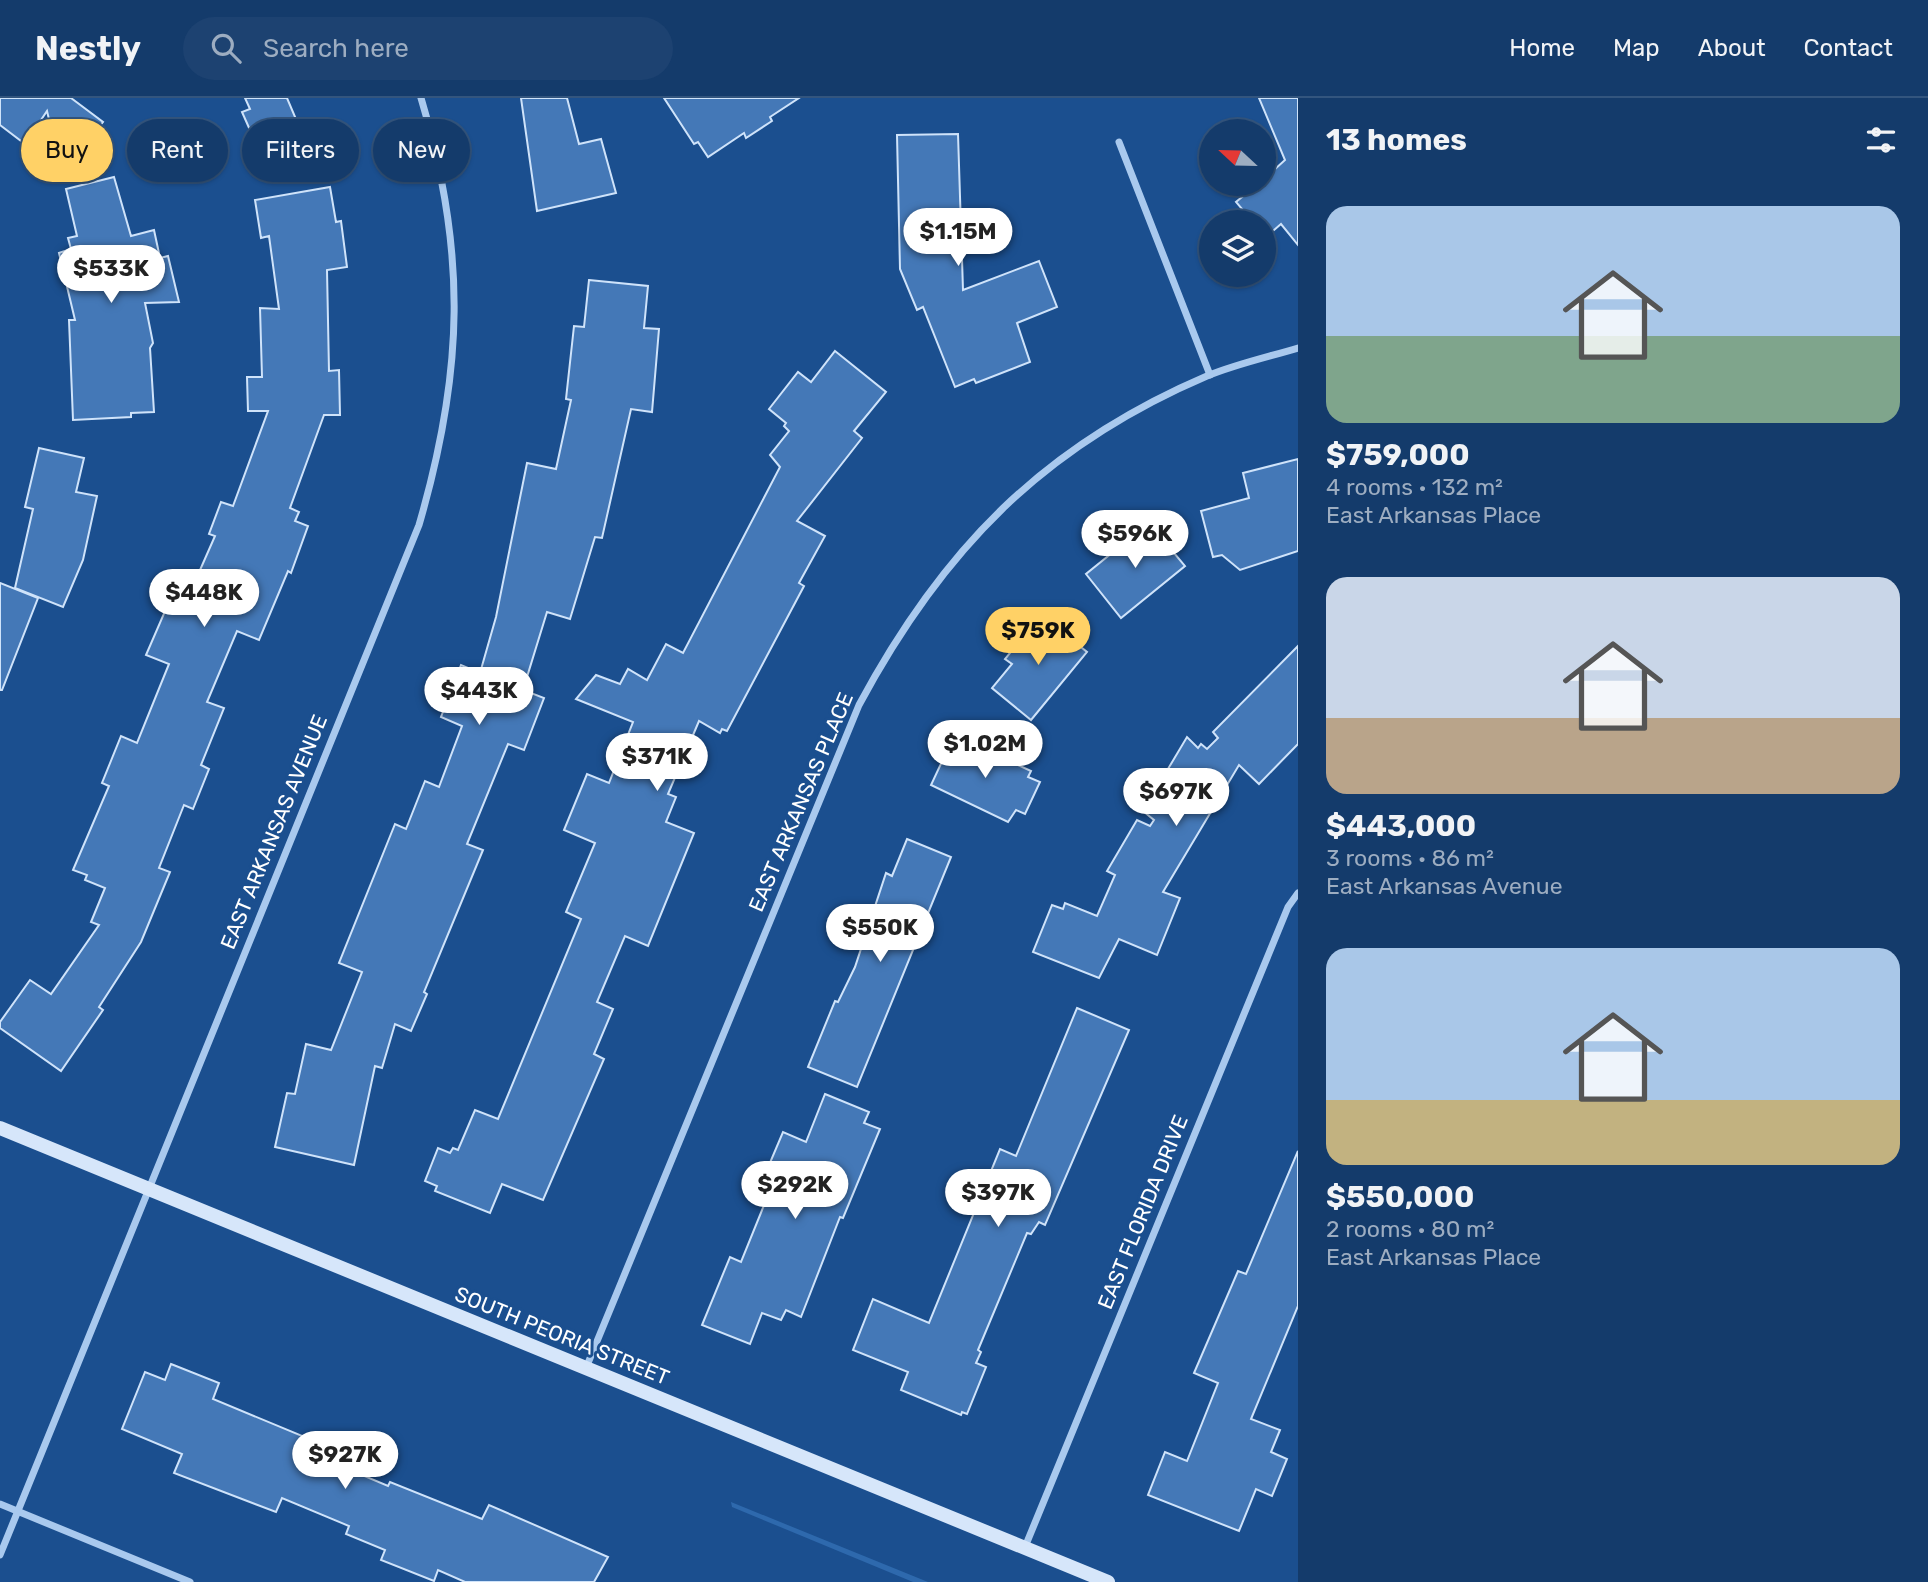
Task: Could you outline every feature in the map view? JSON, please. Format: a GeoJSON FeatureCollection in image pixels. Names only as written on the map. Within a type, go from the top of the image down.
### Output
{"type":"FeatureCollection","features":[{"type":"Feature","properties":{"kind":"main road","name":"SOUTH PEORIA STREET"},"geometry":{"type":"LineString","coordinates":[[0,1128],[1108,1582]]}},
{"type":"Feature","properties":{"kind":"street","name":"EAST ARKANSAS AVENUE"},"geometry":{"type":"LineString","coordinates":[[0,1555],[419,525],[438,459],[451,391],[456,289],[437,152],[421,98]]}},
{"type":"Feature","properties":{"kind":"street"},"geometry":{"type":"LineString","coordinates":[[1119,142],[1210,375]]}},
{"type":"Feature","properties":{"kind":"street","name":"EAST ARKANSAS PLACE"},"geometry":{"type":"LineString","coordinates":[[586,1368],[859,705],[891,644],[930,588],[974,535],[1050,466],[1107,427],[1210,375],[1298,348]]}},
{"type":"Feature","properties":{"kind":"street","name":"EAST FLORIDA DRIVE"},"geometry":{"type":"LineString","coordinates":[[1025,1547],[1288,907],[1298,892]]}},
{"type":"Feature","properties":{"kind":"street"},"geometry":{"type":"LineString","coordinates":[[0,1504],[190,1582]]}},
{"type":"Feature","properties":{"kind":"shaded area"},"geometry":{"type":"Polygon","coordinates":[[[731,1502],[928,1582],[913,1582],[732,1507],[731,1502]]]}},
{"type":"Feature","properties":{"kind":"building"},"geometry":{"type":"Polygon","coordinates":[[[0,98],[71,98],[99,119],[49,119],[47,111],[42,119],[21,119],[21,141],[0,125],[0,98]]]}},
{"type":"Feature","properties":{"kind":"building"},"geometry":{"type":"Polygon","coordinates":[[[245,98],[287,98],[296,119],[245,119],[242,112],[250,109],[245,98]]]}},
{"type":"Feature","properties":{"kind":"building"},"geometry":{"type":"Polygon","coordinates":[[[521,98],[567,98],[579,144],[601,139],[616,193],[537,211],[521,98]]]}},
{"type":"Feature","properties":{"kind":"building"},"geometry":{"type":"Polygon","coordinates":[[[664,98],[799,98],[770,117],[772,121],[746,138],[744,133],[708,157],[698,142],[694,144],[664,98]]]}},
{"type":"Feature","properties":{"kind":"building"},"geometry":{"type":"Polygon","coordinates":[[[1259,98],[1298,98],[1298,245],[1281,224],[1276,228],[1276,210],[1243,210],[1236,202],[1243,196],[1276,196],[1276,168],[1285,160],[1276,139],[1276,119],[1268,119],[1259,98]]]}},
{"type":"Feature","properties":{"kind":"building"},"geometry":{"type":"Polygon","coordinates":[[[958,134],[963,290],[1039,261],[1057,307],[1017,323],[1030,362],[976,383],[974,379],[955,387],[923,307],[917,310],[900,269],[897,135],[958,134]]]}},
{"type":"Feature","properties":{"kind":"building"},"geometry":{"type":"Polygon","coordinates":[[[113,177],[131,236],[154,230],[160,258],[168,256],[179,302],[145,303],[153,343],[150,348],[154,412],[131,413],[131,417],[73,420],[69,320],[75,320],[59,253],[71,249],[68,238],[77,236],[66,189],[94,182],[113,182],[113,177]]]}},
{"type":"Feature","properties":{"kind":"building"},"geometry":{"type":"Polygon","coordinates":[[[330,187],[336,222],[341,221],[347,267],[327,270],[329,371],[339,370],[340,415],[324,415],[290,508],[299,512],[295,521],[308,526],[291,573],[288,571],[259,640],[237,631],[207,702],[224,708],[201,765],[209,769],[193,809],[184,805],[159,868],[170,872],[141,942],[99,1007],[103,1010],[61,1071],[0,1028],[0,1022],[30,980],[51,994],[99,925],[91,922],[105,888],[85,880],[87,875],[73,870],[109,786],[102,783],[121,736],[137,743],[169,664],[146,655],[172,595],[186,602],[215,536],[209,534],[221,502],[233,506],[268,411],[248,411],[247,377],[262,377],[260,308],[279,309],[269,236],[261,238],[255,200],[330,187]]]}},
{"type":"Feature","properties":{"kind":"building"},"geometry":{"type":"Polygon","coordinates":[[[589,280],[648,286],[644,328],[659,329],[652,412],[631,409],[602,538],[595,537],[570,619],[547,612],[523,690],[544,698],[524,750],[508,744],[467,844],[483,850],[424,992],[427,994],[411,1031],[395,1024],[382,1068],[375,1066],[354,1165],[275,1147],[287,1093],[295,1094],[306,1044],[331,1050],[362,972],[339,963],[395,824],[406,829],[425,781],[439,787],[462,726],[441,717],[461,665],[480,673],[496,617],[527,463],[556,469],[571,400],[566,399],[574,326],[584,327],[589,280]]]}},
{"type":"Feature","properties":{"kind":"building"},"geometry":{"type":"Polygon","coordinates":[[[835,351],[886,392],[854,431],[862,438],[797,521],[825,536],[799,583],[804,586],[727,731],[722,729],[720,733],[699,721],[668,794],[676,797],[666,822],[694,833],[648,946],[625,936],[597,1002],[613,1009],[594,1054],[604,1059],[543,1200],[502,1184],[490,1213],[435,1191],[437,1186],[425,1181],[438,1148],[450,1153],[453,1148],[458,1150],[475,1110],[498,1119],[581,919],[566,912],[595,843],[564,830],[587,774],[609,783],[633,722],[576,699],[596,675],[620,684],[628,669],[647,680],[666,644],[683,653],[780,467],[770,455],[789,431],[784,426],[786,423],[769,409],[798,372],[811,382],[835,351]]]}},
{"type":"Feature","properties":{"kind":"building"},"geometry":{"type":"Polygon","coordinates":[[[39,448],[84,458],[76,492],[97,496],[83,560],[63,607],[15,588],[33,509],[25,507],[39,448]]]}},
{"type":"Feature","properties":{"kind":"building"},"geometry":{"type":"Polygon","coordinates":[[[1298,459],[1298,551],[1240,570],[1222,555],[1213,557],[1201,511],[1249,498],[1243,473],[1298,459]]]}},
{"type":"Feature","properties":{"kind":"building"},"geometry":{"type":"Polygon","coordinates":[[[1149,523],[1185,566],[1121,618],[1086,574],[1149,523]]]}},
{"type":"Feature","properties":{"kind":"building"},"geometry":{"type":"Polygon","coordinates":[[[0,583],[38,598],[2,690],[0,690],[0,583]]]}},
{"type":"Feature","properties":{"kind":"building"},"geometry":{"type":"Polygon","coordinates":[[[1041,615],[1087,652],[1031,720],[992,688],[1012,664],[1005,659],[1041,615]]]}},
{"type":"Feature","properties":{"kind":"building"},"geometry":{"type":"Polygon","coordinates":[[[1298,646],[1298,744],[1259,784],[1239,765],[1163,892],[1180,898],[1157,955],[1119,939],[1099,978],[1033,952],[1052,905],[1063,909],[1065,903],[1097,916],[1115,875],[1107,871],[1137,820],[1150,826],[1154,820],[1143,811],[1187,737],[1198,748],[1201,744],[1207,749],[1218,738],[1213,732],[1298,646]]]}},
{"type":"Feature","properties":{"kind":"building"},"geometry":{"type":"Polygon","coordinates":[[[954,736],[1031,771],[1028,777],[1040,782],[1025,814],[1016,810],[1008,822],[931,785],[954,736]]]}},
{"type":"Feature","properties":{"kind":"building"},"geometry":{"type":"Polygon","coordinates":[[[907,839],[951,857],[857,1087],[808,1067],[835,1001],[838,1002],[855,967],[886,873],[892,876],[907,839]]]}},
{"type":"Feature","properties":{"kind":"building"},"geometry":{"type":"Polygon","coordinates":[[[1077,1008],[1129,1030],[1045,1225],[1039,1222],[1031,1234],[1027,1233],[978,1350],[981,1352],[976,1363],[986,1367],[967,1414],[962,1412],[961,1415],[901,1390],[908,1372],[853,1350],[873,1299],[929,1323],[1000,1149],[1016,1156],[1077,1008]]]}},
{"type":"Feature","properties":{"kind":"building"},"geometry":{"type":"Polygon","coordinates":[[[825,1094],[869,1112],[864,1123],[880,1129],[843,1218],[840,1217],[801,1317],[786,1310],[781,1320],[762,1313],[750,1344],[702,1325],[730,1257],[741,1262],[771,1188],[761,1184],[783,1132],[806,1142],[825,1094]]]}},
{"type":"Feature","properties":{"kind":"building"},"geometry":{"type":"Polygon","coordinates":[[[1298,1151],[1298,1306],[1251,1419],[1280,1430],[1271,1452],[1287,1459],[1272,1496],[1256,1489],[1239,1531],[1148,1495],[1165,1452],[1187,1461],[1218,1383],[1194,1373],[1238,1271],[1246,1274],[1298,1151]]]}},
{"type":"Feature","properties":{"kind":"building"},"geometry":{"type":"Polygon","coordinates":[[[171,1364],[219,1383],[213,1399],[336,1450],[331,1462],[388,1486],[390,1482],[482,1519],[489,1505],[608,1557],[594,1582],[465,1582],[438,1570],[434,1581],[381,1560],[385,1550],[346,1534],[349,1526],[282,1498],[276,1512],[174,1473],[182,1454],[122,1429],[145,1372],[165,1380],[171,1364]]]}}]}
